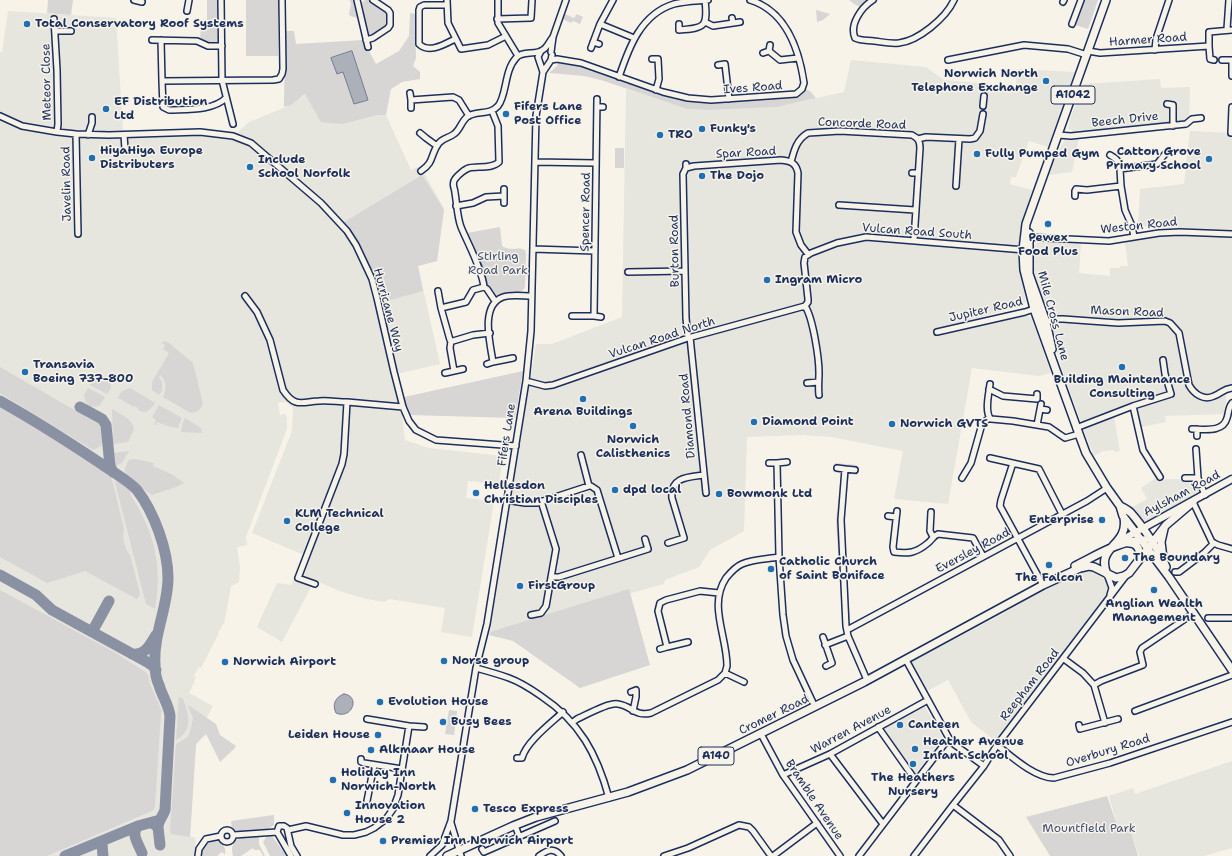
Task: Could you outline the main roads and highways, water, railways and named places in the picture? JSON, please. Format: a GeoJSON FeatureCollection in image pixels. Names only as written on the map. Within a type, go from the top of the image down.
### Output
{"type":"FeatureCollection","features":[{"type":"Feature","properties":{"kind":"highway","name":"Mile Cross Lane"},"geometry":{"type":"LineString","coordinates":[[1106,0],[1026,224],[1025,280],[1043,323],[1057,373],[1077,431],[1093,466],[1120,506],[1123,516],[1143,536]]}},
{"type":"Feature","properties":{"kind":"highway"},"geometry":{"type":"LineString","coordinates":[[1143,536],[1155,530],[1193,502]]}},
{"type":"Feature","properties":{"kind":"highway"},"geometry":{"type":"LineString","coordinates":[[1120,506],[1163,559],[1194,613],[1232,670]]}},
{"type":"Feature","properties":{"kind":"highway","name":"Reepham Road"},"geometry":{"type":"LineString","coordinates":[[1109,550],[1104,560],[1104,569],[1107,574],[1119,578],[1124,576],[1129,573],[1139,560],[1143,536],[1166,525],[1176,515]]}},
{"type":"Feature","properties":{"kind":"highway","name":"A1042"},"geometry":{"type":"LineString","coordinates":[[1120,543],[1124,530],[1123,516]]}},
{"type":"Feature","properties":{"kind":"highway"},"geometry":{"type":"LineString","coordinates":[[1163,559],[1161,542],[1166,525]]}},
{"type":"Feature","properties":{"kind":"highway","name":"Cromer Road"},"geometry":{"type":"LineString","coordinates":[[1053,580],[1069,569],[1109,550],[1120,543],[1136,540],[1143,536]]}},
{"type":"Feature","properties":{"kind":"highway","name":"A1042"},"geometry":{"type":"LineString","coordinates":[[1143,536],[1172,574]]}},
{"type":"Feature","properties":{"kind":"highway"},"geometry":{"type":"LineString","coordinates":[[1120,543],[1131,543],[1136,545],[1140,551],[1139,560],[1143,558],[1151,559],[1172,574]]}},
{"type":"Feature","properties":{"kind":"highway","name":"Cromer Road"},"geometry":{"type":"LineString","coordinates":[[447,856],[461,853],[515,825],[553,812],[609,798],[687,770],[868,680],[1053,580],[1086,566],[1097,568],[1107,574]]}},
{"type":"Feature","properties":{"kind":"main road","name":"Aylsham Road"},"geometry":{"type":"LineString","coordinates":[[1143,536],[1193,502],[1231,481]]}},
{"type":"Feature","properties":{"kind":"main road","name":"Cromer Road"},"geometry":{"type":"LineString","coordinates":[[1120,543],[1143,536]]}},
{"type":"Feature","properties":{"kind":"place","name":"Total Conservatory Roof Systems"},"geometry":{"type":"Point","coordinates":[27,24]}},
{"type":"Feature","properties":{"kind":"place","name":"Norwich North Telephone Exchange"},"geometry":{"type":"Point","coordinates":[1046,81]}},
{"type":"Feature","properties":{"kind":"place","name":"EF Distribution Ltd"},"geometry":{"type":"Point","coordinates":[106,109]}},
{"type":"Feature","properties":{"kind":"place","name":"Fifers Lane Post Office"},"geometry":{"type":"Point","coordinates":[506,114]}},
{"type":"Feature","properties":{"kind":"place","name":"Funky's"},"geometry":{"type":"Point","coordinates":[702,129]}},
{"type":"Feature","properties":{"kind":"place","name":"TRO"},"geometry":{"type":"Point","coordinates":[660,135]}},
{"type":"Feature","properties":{"kind":"place","name":"Fully Pumped Gym"},"geometry":{"type":"Point","coordinates":[977,154]}},
{"type":"Feature","properties":{"kind":"place","name":"HiyaHiya Europe Distributers"},"geometry":{"type":"Point","coordinates":[92,158]}},
{"type":"Feature","properties":{"kind":"place","name":"Catton Grove Primary School"},"geometry":{"type":"Point","coordinates":[1209,159]}},
{"type":"Feature","properties":{"kind":"place","name":"Include School Norfolk"},"geometry":{"type":"Point","coordinates":[250,167]}},
{"type":"Feature","properties":{"kind":"place","name":"The Dojo"},"geometry":{"type":"Point","coordinates":[702,176]}},
{"type":"Feature","properties":{"kind":"place","name":"Pewex Food Plus"},"geometry":{"type":"Point","coordinates":[1048,224]}},
{"type":"Feature","properties":{"kind":"place","name":"Ingram Micro"},"geometry":{"type":"Point","coordinates":[767,280]}},
{"type":"Feature","properties":{"kind":"place","name":"Building Maintenance Consulting"},"geometry":{"type":"Point","coordinates":[1122,367]}},
{"type":"Feature","properties":{"kind":"place","name":"Transavia Boeing 737-800"},"geometry":{"type":"Point","coordinates":[25,372]}},
{"type":"Feature","properties":{"kind":"place","name":"Arena Buildings"},"geometry":{"type":"Point","coordinates":[583,399]}},
{"type":"Feature","properties":{"kind":"place","name":"Diamond Point"},"geometry":{"type":"Point","coordinates":[754,422]}},
{"type":"Feature","properties":{"kind":"place","name":"Norwich GVTS"},"geometry":{"type":"Point","coordinates":[892,424]}},
{"type":"Feature","properties":{"kind":"place","name":"Norwich Calisthenics"},"geometry":{"type":"Point","coordinates":[633,426]}},
{"type":"Feature","properties":{"kind":"place","name":"dpd local"},"geometry":{"type":"Point","coordinates":[615,490]}},
{"type":"Feature","properties":{"kind":"place","name":"Hellesdon Christian Disciples"},"geometry":{"type":"Point","coordinates":[476,493]}},
{"type":"Feature","properties":{"kind":"place","name":"Bowmonk Ltd"},"geometry":{"type":"Point","coordinates":[719,494]}},
{"type":"Feature","properties":{"kind":"place","name":"Enterprise"},"geometry":{"type":"Point","coordinates":[1102,520]}},
{"type":"Feature","properties":{"kind":"place","name":"KLM Technical College"},"geometry":{"type":"Point","coordinates":[287,521]}},
{"type":"Feature","properties":{"kind":"place","name":"The Boundary"},"geometry":{"type":"Point","coordinates":[1125,558]}},
{"type":"Feature","properties":{"kind":"place","name":"The Falcon"},"geometry":{"type":"Point","coordinates":[1049,565]}},
{"type":"Feature","properties":{"kind":"place","name":"Catholic Church of Saint Boniface"},"geometry":{"type":"Point","coordinates":[771,569]}},
{"type":"Feature","properties":{"kind":"place","name":"FirstGroup"},"geometry":{"type":"Point","coordinates":[520,586]}},
{"type":"Feature","properties":{"kind":"place","name":"Anglian Wealth Management"},"geometry":{"type":"Point","coordinates":[1154,590]}},
{"type":"Feature","properties":{"kind":"place","name":"Norse group"},"geometry":{"type":"Point","coordinates":[444,661]}},
{"type":"Feature","properties":{"kind":"place","name":"Norwich Airport"},"geometry":{"type":"Point","coordinates":[225,662]}},
{"type":"Feature","properties":{"kind":"place","name":"Evolution House"},"geometry":{"type":"Point","coordinates":[380,702]}},
{"type":"Feature","properties":{"kind":"place","name":"Busy Bees"},"geometry":{"type":"Point","coordinates":[443,722]}},
{"type":"Feature","properties":{"kind":"place","name":"Canteen"},"geometry":{"type":"Point","coordinates":[900,725]}},
{"type":"Feature","properties":{"kind":"place","name":"Leiden House"},"geometry":{"type":"Point","coordinates":[378,735]}},
{"type":"Feature","properties":{"kind":"place","name":"Heather Avenue Infant School"},"geometry":{"type":"Point","coordinates":[915,749]}},
{"type":"Feature","properties":{"kind":"place","name":"Alkmaar House"},"geometry":{"type":"Point","coordinates":[371,750]}},
{"type":"Feature","properties":{"kind":"place","name":"The Heathers Nursery"},"geometry":{"type":"Point","coordinates":[913,764]}},
{"type":"Feature","properties":{"kind":"place","name":"Holiday Inn Norwich-North"},"geometry":{"type":"Point","coordinates":[333,780]}},
{"type":"Feature","properties":{"kind":"place","name":"Tesco Express"},"geometry":{"type":"Point","coordinates":[475,809]}},
{"type":"Feature","properties":{"kind":"place","name":"Innovation House 2"},"geometry":{"type":"Point","coordinates":[347,813]}},
{"type":"Feature","properties":{"kind":"place","name":"Premier Inn Norwich Airport"},"geometry":{"type":"Point","coordinates":[383,841]}},
{"type":"Feature","properties":{"kind":"park label","name":"Stirling Road Park"},"geometry":{"type":"Point","coordinates":[498,264]}},
{"type":"Feature","properties":{"kind":"park label","name":"Mountfield Park"},"geometry":{"type":"Point","coordinates":[1089,829]}}]}
